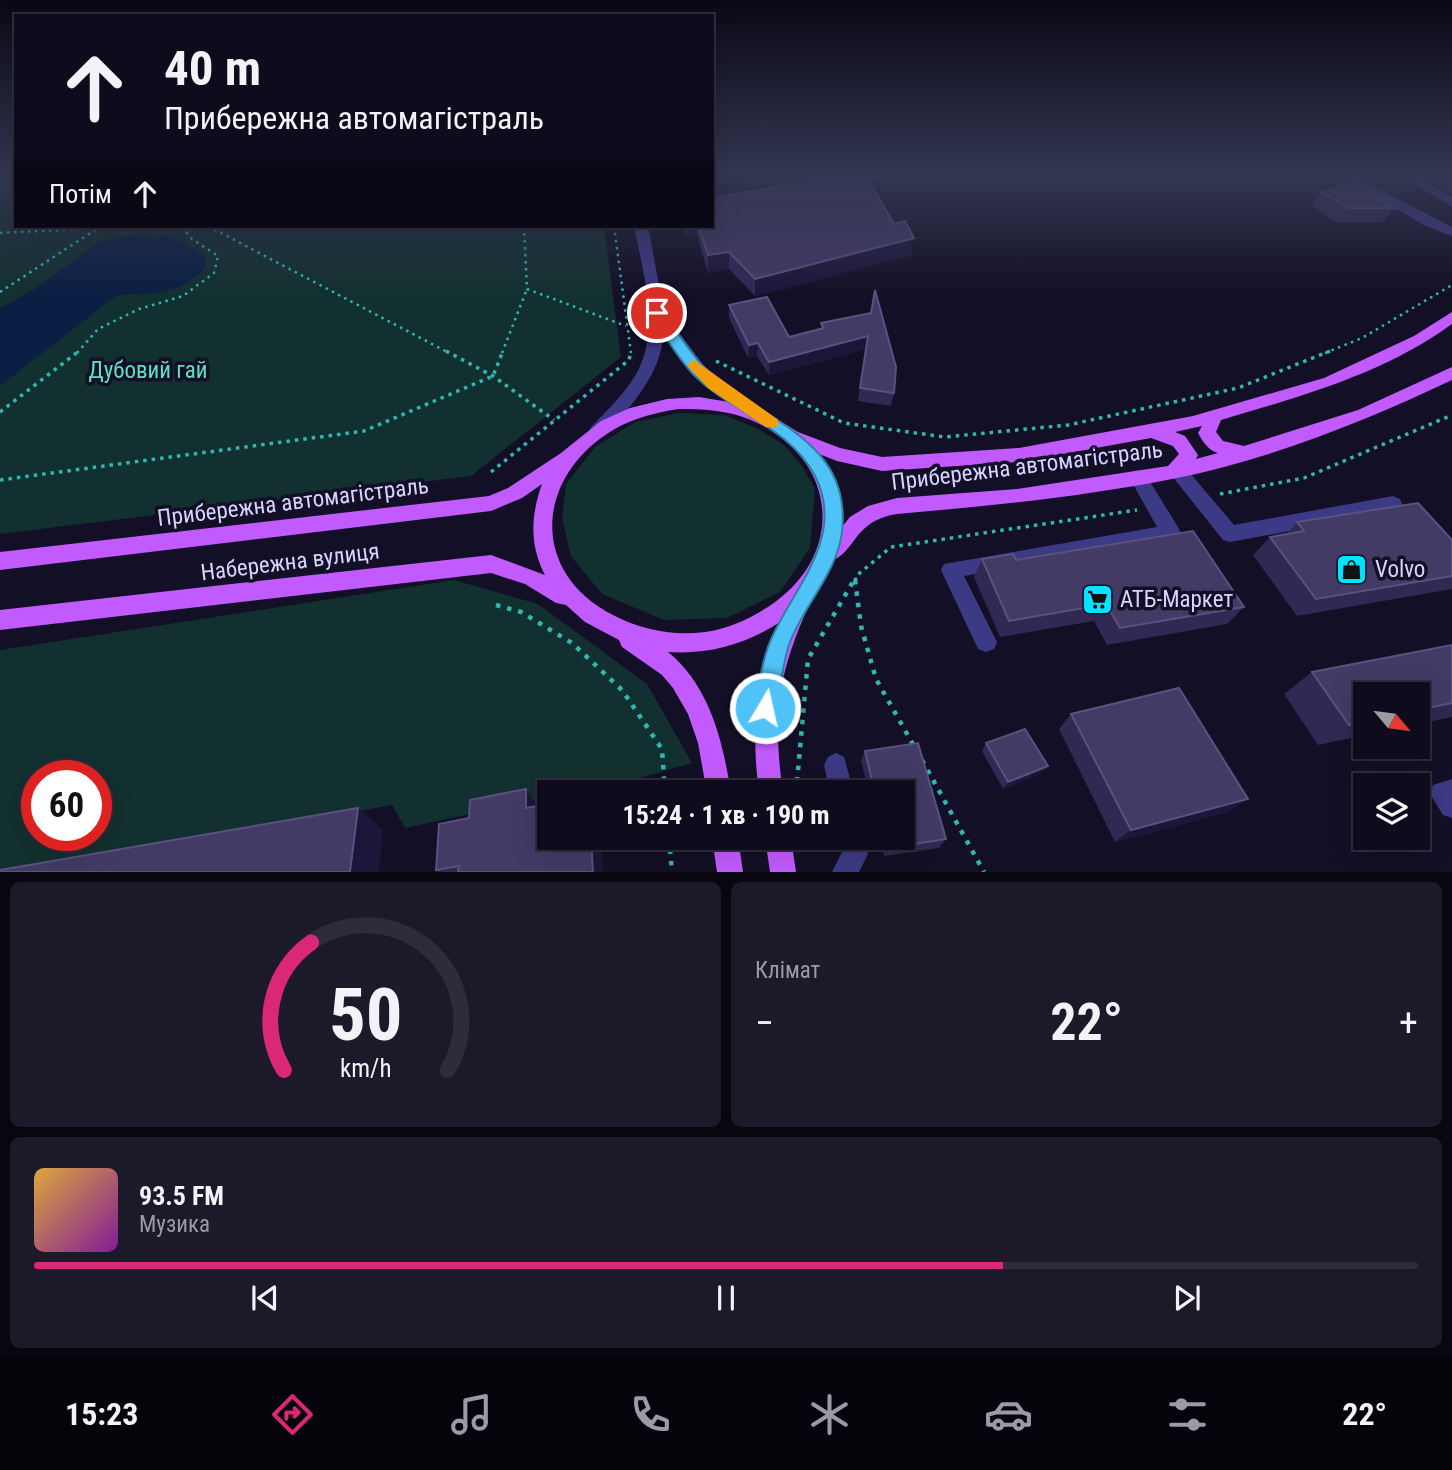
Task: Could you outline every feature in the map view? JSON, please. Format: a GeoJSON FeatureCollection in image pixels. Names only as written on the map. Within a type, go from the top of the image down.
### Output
{"type":"FeatureCollection","features":[{"type":"Feature","properties":{"kind":"main road","name":"Прибережна автомагістраль"},"geometry":{"type":"LineString","coordinates":[[0,561],[491,503],[514,493],[598,431],[622,417],[649,408],[678,403],[706,403],[734,408],[760,417],[837,454],[882,464],[1019,455],[1151,431],[1330,382],[1420,340],[1452,317]]}},
{"type":"Feature","properties":{"kind":"main road","name":"Прибережна автомагістраль"},"geometry":{"type":"LineString","coordinates":[[575,449],[558,471],[546,497],[541,524],[544,552],[556,580],[576,604],[603,624],[649,639],[674,643],[712,641],[748,631],[780,614],[807,590],[844,535],[876,511],[897,506],[1017,496],[1175,472],[1245,453],[1364,414],[1452,373]]}},
{"type":"Feature","properties":{"kind":"main road"},"geometry":{"type":"LineString","coordinates":[[1215,415],[1206,433],[1217,446],[1245,453]]}},
{"type":"Feature","properties":{"kind":"main road","name":"Прибережна автомагістраль"},"geometry":{"type":"LineString","coordinates":[[784,430],[807,450],[823,475],[833,502],[833,533],[824,563]]}},
{"type":"Feature","properties":{"kind":"main road"},"geometry":{"type":"LineString","coordinates":[[1151,431],[1179,441],[1189,455],[1175,472]]}},
{"type":"Feature","properties":{"kind":"main road","name":"Набережна вулиця"},"geometry":{"type":"LineString","coordinates":[[0,620],[491,564],[532,578],[576,604]]}},
{"type":"Feature","properties":{"kind":"main road"},"geometry":{"type":"LineString","coordinates":[[769,780],[764,750],[765,708],[771,668],[782,637],[807,590]]}},
{"type":"Feature","properties":{"kind":"main road"},"geometry":{"type":"LineString","coordinates":[[603,624],[671,668],[689,692],[714,757],[717,780]]}},
{"type":"Feature","properties":{"kind":"main road"},"geometry":{"type":"LineString","coordinates":[[727,850],[730,872]]}},
{"type":"Feature","properties":{"kind":"main road"},"geometry":{"type":"LineString","coordinates":[[780,850],[783,872]]}},
{"type":"Feature","properties":{"kind":"street"},"geometry":{"type":"LineString","coordinates":[[1414,214],[1452,232]]}},
{"type":"Feature","properties":{"kind":"street"},"geometry":{"type":"LineString","coordinates":[[598,431],[624,402],[646,370],[652,355],[657,313],[641,228]]}},
{"type":"Feature","properties":{"kind":"street"},"geometry":{"type":"LineString","coordinates":[[657,313],[698,370],[760,417]]}},
{"type":"Feature","properties":{"kind":"street"},"geometry":{"type":"LineString","coordinates":[[1175,472],[1230,534],[1393,504]]}},
{"type":"Feature","properties":{"kind":"street"},"geometry":{"type":"LineString","coordinates":[[986,642],[951,570],[1171,533],[1138,478]]}},
{"type":"Feature","properties":{"kind":"street"},"geometry":{"type":"LineString","coordinates":[[836,765],[839,780]]}},
{"type":"Feature","properties":{"kind":"street"},"geometry":{"type":"LineString","coordinates":[[845,872],[855,854],[854,850]]}},
{"type":"Feature","properties":{"kind":"path"},"geometry":{"type":"LineString","coordinates":[[0,233],[81,228]]}},
{"type":"Feature","properties":{"kind":"path"},"geometry":{"type":"LineString","coordinates":[[0,292],[96,228]]}},
{"type":"Feature","properties":{"kind":"path"},"geometry":{"type":"LineString","coordinates":[[0,412],[83,348],[98,328],[139,309],[183,296],[214,273],[218,256],[192,239],[183,228]]}},
{"type":"Feature","properties":{"kind":"path"},"geometry":{"type":"LineString","coordinates":[[212,228],[493,376],[554,420]]}},
{"type":"Feature","properties":{"kind":"path"},"geometry":{"type":"LineString","coordinates":[[0,480],[364,431],[493,376],[527,289],[524,228]]}},
{"type":"Feature","properties":{"kind":"path"},"geometry":{"type":"LineString","coordinates":[[491,472],[629,360],[631,354],[628,326],[614,228]]}},
{"type":"Feature","properties":{"kind":"path"},"geometry":{"type":"LineString","coordinates":[[713,359],[844,423],[945,437],[1068,425],[1238,388],[1362,338],[1452,285]]}},
{"type":"Feature","properties":{"kind":"path"},"geometry":{"type":"LineString","coordinates":[[527,289],[628,326]]}},
{"type":"Feature","properties":{"kind":"path"},"geometry":{"type":"LineString","coordinates":[[797,780],[808,659],[855,577],[891,547]]}},
{"type":"Feature","properties":{"kind":"path"},"geometry":{"type":"LineString","coordinates":[[855,577],[861,626],[876,679],[984,872]]}},
{"type":"Feature","properties":{"kind":"path"},"geometry":{"type":"LineString","coordinates":[[496,605],[521,612],[572,643],[622,690],[662,749],[664,780]]}},
{"type":"Feature","properties":{"kind":"path"},"geometry":{"type":"LineString","coordinates":[[670,850],[672,872]]}},
{"type":"Feature","properties":{"kind":"green space","name":"Дубовий гай"},"geometry":{"type":"Polygon","coordinates":[[[0,214],[14,214],[14,228],[604,228],[621,357],[471,476],[0,534],[0,214]]]}},
{"type":"Feature","properties":{"kind":"green space"},"geometry":{"type":"Polygon","coordinates":[[[678,413],[724,415],[759,429],[784,445],[802,466],[815,489],[810,548],[780,592],[727,618],[664,620],[602,594],[571,556],[562,519],[566,484],[595,447],[635,422],[678,413]]]}},
{"type":"Feature","properties":{"kind":"green space"},"geometry":{"type":"Polygon","coordinates":[[[454,580],[538,604],[647,684],[692,763],[631,780],[537,780],[537,800],[405,828],[392,805],[34,871],[0,872],[0,650],[454,580]]]}},
{"type":"Feature","properties":{"kind":"water"},"geometry":{"type":"Polygon","coordinates":[[[146,234],[152,238],[169,235],[203,255],[206,264],[199,275],[180,287],[157,293],[117,295],[0,386],[0,308],[32,291],[102,240],[146,234]]]}},
{"type":"Feature","properties":{"kind":"building"},"geometry":{"type":"Polygon","coordinates":[[[714,214],[888,214],[894,224],[905,221],[914,238],[755,279],[729,252],[708,255],[699,228],[714,228],[714,214]]]}},
{"type":"Feature","properties":{"kind":"building"},"geometry":{"type":"Polygon","coordinates":[[[875,290],[896,367],[894,393],[860,388],[868,336],[769,362],[758,343],[749,345],[729,305],[767,297],[789,337],[824,328],[821,323],[871,313],[875,290]]]}},
{"type":"Feature","properties":{"kind":"building","name":"Volvo"},"geometry":{"type":"Polygon","coordinates":[[[1418,503],[1452,540],[1452,576],[1316,599],[1270,537],[1304,531],[1297,522],[1418,503]]]}},
{"type":"Feature","properties":{"kind":"building","name":"АТБ-Маркет"},"geometry":{"type":"Polygon","coordinates":[[[1193,531],[1244,607],[1120,628],[1106,604],[1009,621],[982,559],[1013,554],[1016,560],[1193,531]]]}},
{"type":"Feature","properties":{"kind":"building"},"geometry":{"type":"Polygon","coordinates":[[[1452,645],[1452,703],[1430,708],[1430,682],[1353,682],[1353,724],[1349,725],[1312,672],[1452,645]]]}},
{"type":"Feature","properties":{"kind":"building"},"geometry":{"type":"Polygon","coordinates":[[[1179,688],[1248,799],[1131,830],[1071,714],[1179,688]]]}},
{"type":"Feature","properties":{"kind":"building"},"geometry":{"type":"Polygon","coordinates":[[[1025,729],[1048,766],[1008,782],[986,743],[1025,729]]]}},
{"type":"Feature","properties":{"kind":"building"},"geometry":{"type":"Polygon","coordinates":[[[918,743],[946,839],[915,844],[915,780],[872,780],[865,751],[918,743]]]}},
{"type":"Feature","properties":{"kind":"building"},"geometry":{"type":"Polygon","coordinates":[[[526,789],[526,808],[537,806],[537,850],[592,850],[593,872],[458,872],[459,866],[436,870],[439,824],[469,818],[470,800],[526,789]]]}},
{"type":"Feature","properties":{"kind":"building"},"geometry":{"type":"Polygon","coordinates":[[[358,808],[350,872],[0,872],[358,808]]]}},
{"type":"Feature","properties":{"kind":"slow traffic"},"geometry":{"type":"LineString","coordinates":[[694,365],[714,384],[771,423]]}},
{"type":"Feature","properties":{"kind":"place","name":"Volvo"},"geometry":{"type":"Point","coordinates":[1352,569]}},
{"type":"Feature","properties":{"kind":"place","name":"АТБ-Маркет"},"geometry":{"type":"Point","coordinates":[1097,599]}},
{"type":"Feature","properties":{"kind":"route"},"geometry":{"type":"LineString","coordinates":[[657,313],[698,370],[760,417],[784,430],[807,450],[823,475],[833,502],[833,533],[824,563],[782,637],[771,668],[765,708]]}}]}
